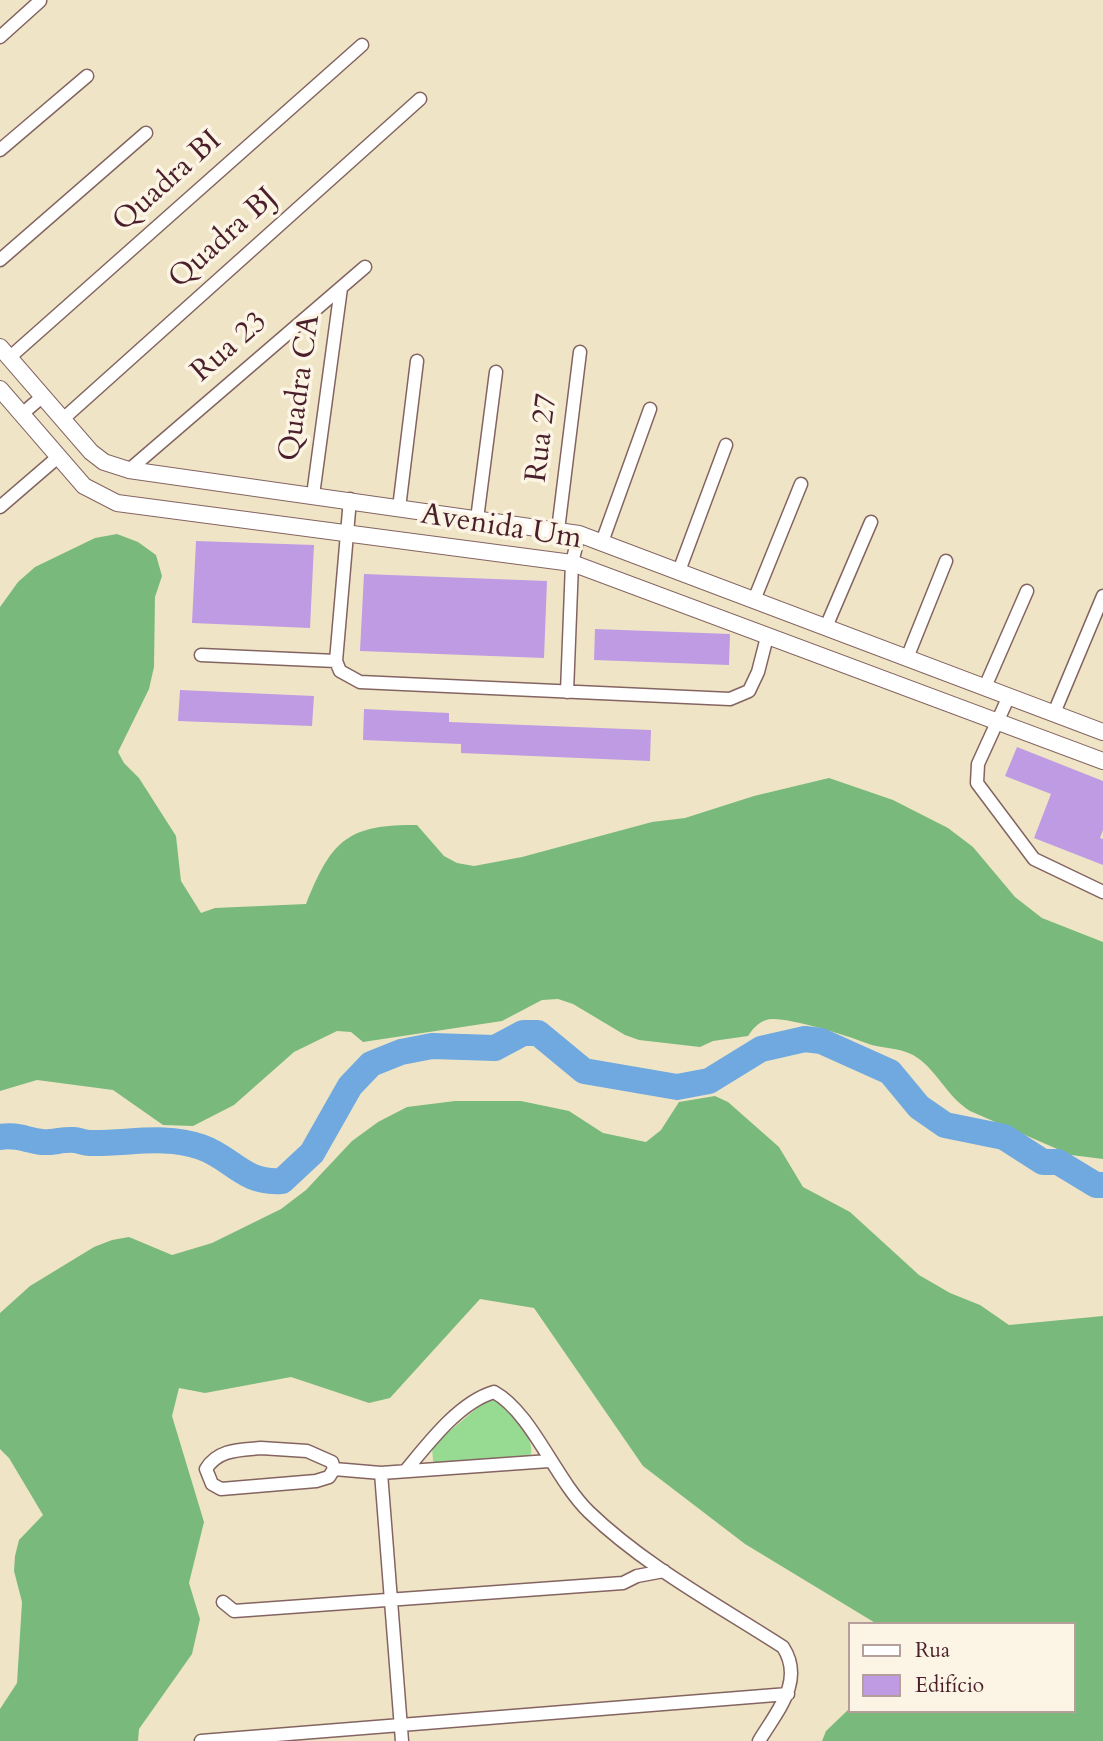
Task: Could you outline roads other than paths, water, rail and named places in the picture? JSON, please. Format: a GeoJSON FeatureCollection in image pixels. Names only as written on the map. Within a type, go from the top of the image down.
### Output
{"type":"FeatureCollection","features":[{"type":"Feature","properties":{"kind":"street"},"geometry":{"type":"LineString","coordinates":[[0,37],[40,1]]}},
{"type":"Feature","properties":{"kind":"street","name":"Quadra BI"},"geometry":{"type":"LineString","coordinates":[[5,352],[362,45]]}},
{"type":"Feature","properties":{"kind":"street"},"geometry":{"type":"LineString","coordinates":[[0,150],[87,76]]}},
{"type":"Feature","properties":{"kind":"street","name":"Quadra BJ"},"geometry":{"type":"LineString","coordinates":[[62,419],[420,99]]}},
{"type":"Feature","properties":{"kind":"street"},"geometry":{"type":"LineString","coordinates":[[0,260],[146,132]]}},
{"type":"Feature","properties":{"kind":"street","name":"Rua 23"},"geometry":{"type":"LineString","coordinates":[[129,470],[365,267]]}},
{"type":"Feature","properties":{"kind":"street","name":"Quadra CA"},"geometry":{"type":"LineString","coordinates":[[313,495],[341,288]]}},
{"type":"Feature","properties":{"kind":"street","name":"Avenida Um"},"geometry":{"type":"LineString","coordinates":[[5,352],[91,452],[104,461],[129,470],[350,499],[579,534],[1103,732]]}},
{"type":"Feature","properties":{"kind":"street","name":"Rua 27"},"geometry":{"type":"LineString","coordinates":[[558,530],[580,352]]}},
{"type":"Feature","properties":{"kind":"street"},"geometry":{"type":"LineString","coordinates":[[399,508],[417,361]]}},
{"type":"Feature","properties":{"kind":"street"},"geometry":{"type":"LineString","coordinates":[[477,519],[496,372]]}},
{"type":"Feature","properties":{"kind":"street","name":"Avenida Um"},"geometry":{"type":"LineString","coordinates":[[1,394],[22,414],[83,486],[117,503],[572,564],[999,720],[1103,761]]}},
{"type":"Feature","properties":{"kind":"street"},"geometry":{"type":"LineString","coordinates":[[22,414],[43,396]]}},
{"type":"Feature","properties":{"kind":"street"},"geometry":{"type":"LineString","coordinates":[[602,542],[650,408]]}},
{"type":"Feature","properties":{"kind":"street"},"geometry":{"type":"LineString","coordinates":[[679,571],[726,445]]}},
{"type":"Feature","properties":{"kind":"street"},"geometry":{"type":"LineString","coordinates":[[0,508],[58,457]]}},
{"type":"Feature","properties":{"kind":"street"},"geometry":{"type":"LineString","coordinates":[[754,600],[801,484]]}},
{"type":"Feature","properties":{"kind":"street"},"geometry":{"type":"LineString","coordinates":[[350,499],[336,661],[340,671],[360,682],[730,699],[749,691],[758,672],[767,637]]}},
{"type":"Feature","properties":{"kind":"street"},"geometry":{"type":"LineString","coordinates":[[826,627],[871,522]]}},
{"type":"Feature","properties":{"kind":"street"},"geometry":{"type":"LineString","coordinates":[[567,692],[572,564],[579,534]]}},
{"type":"Feature","properties":{"kind":"street"},"geometry":{"type":"LineString","coordinates":[[907,658],[946,561]]}},
{"type":"Feature","properties":{"kind":"street"},"geometry":{"type":"LineString","coordinates":[[985,687],[1027,590]]}},
{"type":"Feature","properties":{"kind":"street"},"geometry":{"type":"LineString","coordinates":[[1054,713],[1103,596]]}},
{"type":"Feature","properties":{"kind":"street"},"geometry":{"type":"LineString","coordinates":[[201,655],[336,661]]}},
{"type":"Feature","properties":{"kind":"street"},"geometry":{"type":"LineString","coordinates":[[1009,696],[978,764],[977,783],[1034,859],[1103,892]]}},
{"type":"Feature","properties":{"kind":"street"},"geometry":{"type":"LineString","coordinates":[[407,1469],[428,1444],[479,1396],[494,1392],[512,1401],[549,1461],[589,1512],[664,1571],[783,1647],[791,1659],[793,1677],[788,1694],[760,1741]]}},
{"type":"Feature","properties":{"kind":"street"},"geometry":{"type":"LineString","coordinates":[[261,1448],[307,1451],[332,1462],[334,1469],[329,1478],[316,1481],[221,1489],[212,1484],[206,1469],[220,1454],[261,1448]]}},
{"type":"Feature","properties":{"kind":"street"},"geometry":{"type":"LineString","coordinates":[[334,1469],[381,1473],[407,1469],[439,1470],[549,1461]]}},
{"type":"Feature","properties":{"kind":"street"},"geometry":{"type":"LineString","coordinates":[[381,1473],[402,1741]]}},
{"type":"Feature","properties":{"kind":"street"},"geometry":{"type":"LineString","coordinates":[[223,1601],[233,1611],[623,1583],[664,1571]]}},
{"type":"Feature","properties":{"kind":"street"},"geometry":{"type":"LineString","coordinates":[[201,1741],[788,1694]]}},
{"type":"Feature","properties":{"kind":"waterway"},"geometry":{"type":"LineString","coordinates":[[0,1137],[46,1142],[159,1140],[187,1143],[212,1152],[257,1178],[282,1181],[312,1153],[350,1086],[371,1064],[401,1052],[432,1046],[495,1048],[523,1033],[538,1033],[584,1071],[677,1087],[709,1081],[761,1049],[805,1039],[821,1041],[890,1072],[919,1107],[945,1125],[1004,1137],[1043,1162],[1058,1162],[1096,1185],[1103,1185]]}}]}
